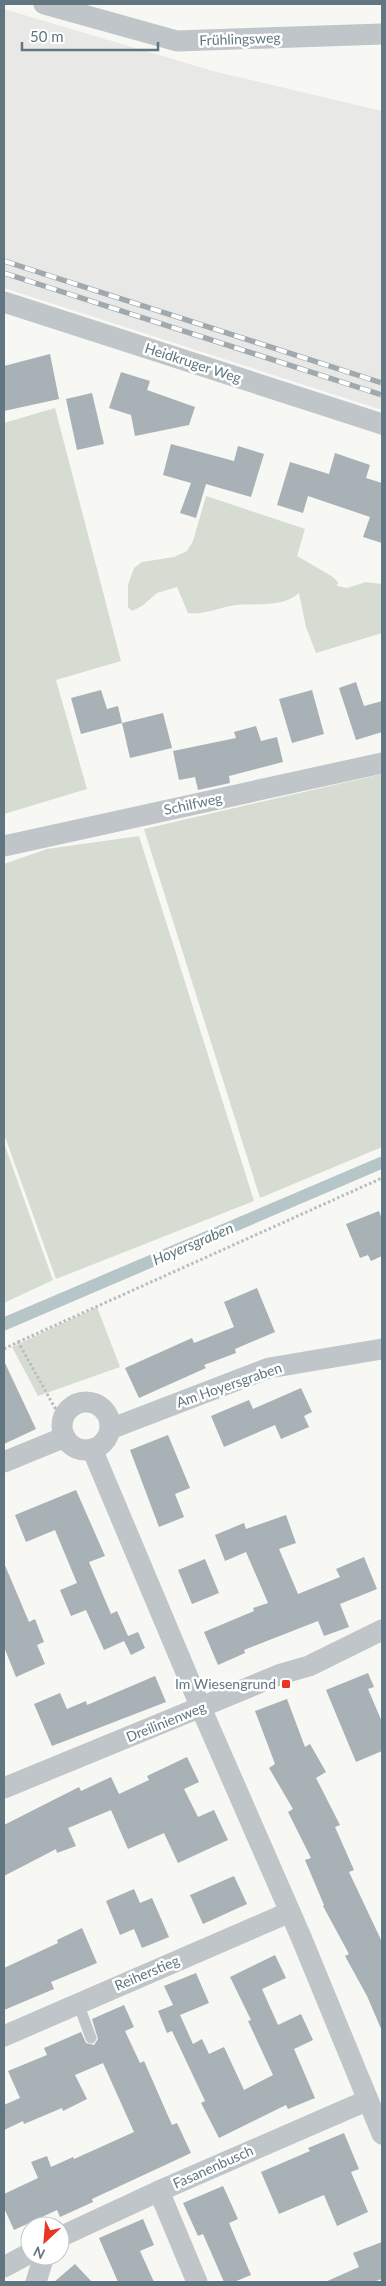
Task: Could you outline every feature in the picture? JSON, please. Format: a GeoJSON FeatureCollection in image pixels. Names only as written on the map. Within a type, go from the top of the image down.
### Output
{"type":"FeatureCollection","features":[{"type":"Feature","properties":{"kind":"street","name":"Frühlingsweg"},"geometry":{"type":"LineString","coordinates":[[44,4],[177,42],[382,34]]}},
{"type":"Feature","properties":{"kind":"street","name":"Heidkruger Weg"},"geometry":{"type":"LineString","coordinates":[[4,302],[382,424]]}},
{"type":"Feature","properties":{"kind":"street","name":"Schilfweg"},"geometry":{"type":"LineString","coordinates":[[4,846],[382,763]]}},
{"type":"Feature","properties":{"kind":"street","name":"Am Hoyersgraben"},"geometry":{"type":"LineString","coordinates":[[110,1429],[269,1368],[382,1349]]}},
{"type":"Feature","properties":{"kind":"street"},"geometry":{"type":"LineString","coordinates":[[83,1402],[93,1403],[107,1415],[110,1429],[105,1440],[92,1449],[79,1449],[72,1445],[65,1437],[62,1426],[65,1414],[75,1405],[83,1402]]}},
{"type":"Feature","properties":{"kind":"street"},"geometry":{"type":"LineString","coordinates":[[4,1462],[65,1437]]}},
{"type":"Feature","properties":{"kind":"street"},"geometry":{"type":"LineString","coordinates":[[92,1449],[201,1708],[290,1912],[382,2134]]}},
{"type":"Feature","properties":{"kind":"street","name":"Dreilinienweg"},"geometry":{"type":"LineString","coordinates":[[4,1788],[281,1674],[309,1666],[382,1630]]}},
{"type":"Feature","properties":{"kind":"street","name":"Reiherstieg"},"geometry":{"type":"LineString","coordinates":[[4,2036],[290,1912]]}},
{"type":"Feature","properties":{"kind":"street","name":"Fasanenbusch"},"geometry":{"type":"LineString","coordinates":[[70,2232],[159,2191],[368,2100]]}},
{"type":"Feature","properties":{"kind":"street"},"geometry":{"type":"LineString","coordinates":[[159,2191],[197,2282]]}},
{"type":"Feature","properties":{"kind":"street"},"geometry":{"type":"LineString","coordinates":[[4,2267],[20,2258]]}},
{"type":"Feature","properties":{"kind":"street"},"geometry":{"type":"LineString","coordinates":[[36,2282],[41,2266]]}},
{"type":"Feature","properties":{"kind":"lane"},"geometry":{"type":"LineString","coordinates":[[78,2003],[91,2038]]}},
{"type":"Feature","properties":{"kind":"path"},"geometry":{"type":"LineString","coordinates":[[4,1348],[382,1178]]}},
{"type":"Feature","properties":{"kind":"path"},"geometry":{"type":"LineString","coordinates":[[18,1342],[55,1408],[65,1414]]}},
{"type":"Feature","properties":{"kind":"shaded area"},"geometry":{"type":"Polygon","coordinates":[[[4,9],[213,71],[382,111],[382,410],[4,288],[4,9]]]}},
{"type":"Feature","properties":{"kind":"shaded area"},"geometry":{"type":"Polygon","coordinates":[[[55,408],[121,661],[56,680],[87,789],[4,814],[4,423],[55,408]]]}},
{"type":"Feature","properties":{"kind":"shaded area"},"geometry":{"type":"Polygon","coordinates":[[[206,496],[305,529],[297,556],[333,577],[338,582],[337,586],[347,588],[366,582],[382,584],[382,633],[316,653],[306,627],[299,593],[292,598],[275,603],[238,605],[204,612],[188,613],[177,587],[157,593],[142,606],[132,611],[128,607],[128,585],[134,568],[142,562],[174,557],[187,551],[193,541],[206,496]]]}},
{"type":"Feature","properties":{"kind":"shaded area"},"geometry":{"type":"Polygon","coordinates":[[[382,774],[382,1147],[260,1198],[144,829],[382,774]]]}},
{"type":"Feature","properties":{"kind":"shaded area"},"geometry":{"type":"Polygon","coordinates":[[[139,836],[254,1201],[56,1279],[4,1134],[4,864],[47,849],[139,836]]]}},
{"type":"Feature","properties":{"kind":"shaded area"},"geometry":{"type":"Polygon","coordinates":[[[4,1143],[53,1280],[4,1303],[4,1143]]]}},
{"type":"Feature","properties":{"kind":"shaded area"},"geometry":{"type":"Polygon","coordinates":[[[97,1307],[120,1367],[38,1396],[12,1347],[97,1307]]]}},
{"type":"Feature","properties":{"kind":"water","name":"Hoyersgraben"},"geometry":{"type":"Polygon","coordinates":[[[382,1156],[382,1169],[4,1331],[4,1317],[382,1156]]]}},
{"type":"Feature","properties":{"kind":"building"},"geometry":{"type":"Polygon","coordinates":[[[50,354],[59,399],[4,411],[4,366],[50,354]]]}},
{"type":"Feature","properties":{"kind":"building"},"geometry":{"type":"Polygon","coordinates":[[[121,372],[150,381],[147,390],[195,407],[189,425],[135,436],[131,415],[109,408],[121,372]]]}},
{"type":"Feature","properties":{"kind":"building"},"geometry":{"type":"Polygon","coordinates":[[[92,393],[104,444],[77,450],[66,399],[92,393]]]}},
{"type":"Feature","properties":{"kind":"building"},"geometry":{"type":"Polygon","coordinates":[[[171,444],[234,461],[238,446],[264,454],[251,497],[206,484],[196,518],[180,513],[191,483],[163,475],[171,444]]]}},
{"type":"Feature","properties":{"kind":"building"},"geometry":{"type":"Polygon","coordinates":[[[335,453],[370,465],[366,478],[382,483],[382,543],[363,537],[370,517],[308,496],[303,513],[277,505],[290,462],[329,474],[335,453]]]}},
{"type":"Feature","properties":{"kind":"building"},"geometry":{"type":"Polygon","coordinates":[[[356,682],[364,706],[382,701],[382,732],[356,740],[339,688],[356,682]]]}},
{"type":"Feature","properties":{"kind":"building"},"geometry":{"type":"Polygon","coordinates":[[[101,690],[107,709],[118,706],[122,723],[81,734],[71,698],[101,690]]]}},
{"type":"Feature","properties":{"kind":"building"},"geometry":{"type":"Polygon","coordinates":[[[312,690],[324,734],[292,743],[279,699],[312,690]]]}},
{"type":"Feature","properties":{"kind":"building"},"geometry":{"type":"Polygon","coordinates":[[[163,713],[172,748],[130,758],[122,723],[163,713]]]}},
{"type":"Feature","properties":{"kind":"building"},"geometry":{"type":"Polygon","coordinates":[[[256,726],[261,741],[277,737],[283,762],[229,776],[230,783],[198,790],[195,777],[179,780],[173,751],[236,738],[234,732],[256,726]]]}},
{"type":"Feature","properties":{"kind":"building"},"geometry":{"type":"Polygon","coordinates":[[[379,1211],[382,1219],[382,1256],[371,1261],[368,1255],[360,1258],[346,1224],[379,1211]]]}},
{"type":"Feature","properties":{"kind":"building"},"geometry":{"type":"Polygon","coordinates":[[[257,1288],[275,1332],[235,1349],[236,1353],[204,1365],[206,1368],[139,1398],[125,1368],[192,1338],[194,1343],[234,1327],[224,1302],[257,1288]]]}},
{"type":"Feature","properties":{"kind":"building"},"geometry":{"type":"Polygon","coordinates":[[[4,1361],[36,1429],[4,1444],[4,1361]]]}},
{"type":"Feature","properties":{"kind":"building"},"geometry":{"type":"Polygon","coordinates":[[[301,1388],[312,1412],[304,1416],[309,1427],[281,1439],[275,1425],[224,1447],[211,1416],[249,1400],[253,1409],[301,1388]]]}},
{"type":"Feature","properties":{"kind":"building"},"geometry":{"type":"Polygon","coordinates":[[[168,1435],[190,1488],[175,1494],[184,1517],[159,1527],[130,1450],[168,1435]]]}},
{"type":"Feature","properties":{"kind":"building"},"geometry":{"type":"Polygon","coordinates":[[[76,1490],[105,1556],[89,1562],[111,1614],[117,1611],[128,1636],[138,1632],[145,1648],[131,1655],[124,1641],[104,1650],[86,1610],[71,1616],[60,1590],[77,1583],[55,1530],[26,1542],[15,1515],[76,1490]]]}},
{"type":"Feature","properties":{"kind":"building"},"geometry":{"type":"Polygon","coordinates":[[[286,1515],[296,1543],[279,1549],[298,1594],[340,1577],[336,1569],[364,1557],[377,1589],[340,1604],[349,1627],[324,1636],[318,1621],[244,1650],[245,1653],[218,1665],[204,1632],[254,1611],[253,1608],[268,1603],[246,1552],[225,1561],[215,1535],[244,1523],[246,1529],[286,1515]]]}},
{"type":"Feature","properties":{"kind":"building"},"geometry":{"type":"Polygon","coordinates":[[[205,1559],[219,1593],[192,1604],[178,1570],[205,1559]]]}},
{"type":"Feature","properties":{"kind":"building"},"geometry":{"type":"Polygon","coordinates":[[[4,1563],[29,1622],[35,1619],[44,1642],[37,1645],[45,1664],[16,1677],[4,1647],[4,1563]]]}},
{"type":"Feature","properties":{"kind":"building"},"geometry":{"type":"Polygon","coordinates":[[[368,1673],[374,1687],[368,1689],[382,1722],[382,1751],[356,1762],[326,1690],[368,1673]]]}},
{"type":"Feature","properties":{"kind":"building"},"geometry":{"type":"Polygon","coordinates":[[[155,1676],[166,1702],[52,1746],[34,1704],[60,1693],[67,1709],[86,1701],[87,1705],[155,1676]]]}},
{"type":"Feature","properties":{"kind":"building"},"geometry":{"type":"Polygon","coordinates":[[[287,1699],[305,1747],[310,1744],[326,1772],[316,1778],[340,1825],[335,1827],[354,1870],[349,1872],[382,1942],[382,2031],[367,1996],[345,1956],[349,1954],[323,1906],[305,1860],[311,1858],[288,1812],[293,1809],[269,1768],[275,1764],[255,1711],[287,1699]]]}},
{"type":"Feature","properties":{"kind":"building"},"geometry":{"type":"Polygon","coordinates":[[[187,1757],[199,1782],[184,1789],[198,1817],[214,1810],[228,1840],[178,1863],[164,1833],[128,1849],[111,1810],[68,1828],[76,1846],[57,1853],[56,1849],[4,1876],[4,1825],[79,1787],[81,1791],[111,1777],[119,1794],[149,1780],[147,1776],[187,1757]]]}},
{"type":"Feature","properties":{"kind":"building"},"geometry":{"type":"Polygon","coordinates":[[[234,1876],[247,1904],[203,1924],[190,1895],[234,1876]]]}},
{"type":"Feature","properties":{"kind":"building"},"geometry":{"type":"Polygon","coordinates":[[[134,1889],[140,1903],[152,1898],[169,1937],[142,1948],[134,1929],[120,1935],[106,1901],[134,1889]]]}},
{"type":"Feature","properties":{"kind":"building"},"geometry":{"type":"Polygon","coordinates":[[[82,1928],[97,1963],[51,1982],[54,1989],[4,2010],[4,1968],[58,1943],[57,1940],[82,1928]]]}},
{"type":"Feature","properties":{"kind":"building"},"geometry":{"type":"Polygon","coordinates":[[[275,1955],[286,1978],[262,1989],[278,2025],[301,2014],[313,2040],[294,2049],[315,2098],[288,2109],[286,2105],[219,2138],[201,2103],[205,2101],[172,2031],[167,2033],[158,2011],[173,2005],[164,1986],[196,1973],[209,2003],[180,2015],[193,2044],[202,2039],[209,2054],[224,2047],[244,2090],[273,2075],[248,2021],[251,2020],[230,1977],[275,1955]]]}},
{"type":"Feature","properties":{"kind":"building"},"geometry":{"type":"Polygon","coordinates":[[[124,2005],[134,2027],[125,2031],[140,2063],[144,2061],[172,2125],[177,2123],[191,2153],[92,2199],[93,2202],[62,2216],[60,2216],[57,2210],[44,2216],[20,2216],[20,2227],[14,2230],[4,2208],[4,2194],[38,2178],[31,2162],[47,2156],[51,2167],[73,2157],[74,2159],[134,2132],[103,2063],[75,2075],[87,2099],[63,2111],[62,2108],[24,2124],[23,2121],[4,2130],[4,2105],[20,2098],[8,2071],[47,2055],[44,2048],[81,2032],[86,2043],[94,2045],[98,2039],[92,2019],[124,2005]]]}},
{"type":"Feature","properties":{"kind":"building"},"geometry":{"type":"Polygon","coordinates":[[[344,2133],[359,2169],[351,2172],[368,2212],[337,2226],[324,2195],[279,2214],[261,2172],[310,2151],[308,2148],[344,2133]]]}},
{"type":"Feature","properties":{"kind":"building"},"geometry":{"type":"Polygon","coordinates":[[[223,2186],[238,2219],[229,2223],[251,2275],[234,2282],[224,2282],[203,2234],[198,2236],[183,2203],[223,2186]]]}},
{"type":"Feature","properties":{"kind":"building"},"geometry":{"type":"Polygon","coordinates":[[[143,2219],[154,2245],[140,2251],[154,2282],[118,2282],[99,2238],[143,2219]]]}},
{"type":"Feature","properties":{"kind":"building"},"geometry":{"type":"Polygon","coordinates":[[[382,2242],[382,2279],[373,2282],[325,2282],[359,2267],[353,2253],[382,2242]]]}},
{"type":"Feature","properties":{"kind":"building"},"geometry":{"type":"Polygon","coordinates":[[[75,2264],[92,2282],[54,2282],[75,2264]]]}},
{"type":"Feature","properties":{"kind":"railway"},"geometry":{"type":"LineString","coordinates":[[4,261],[382,383]]}},
{"type":"Feature","properties":{"kind":"railway"},"geometry":{"type":"LineString","coordinates":[[4,273],[382,395]]}},
{"type":"Feature","properties":{"kind":"place","name":"Im Wiesengrund"},"geometry":{"type":"Point","coordinates":[286,1684]}}]}
